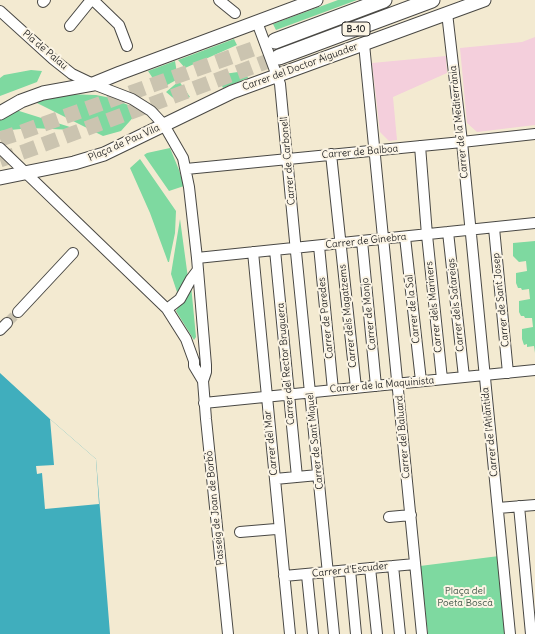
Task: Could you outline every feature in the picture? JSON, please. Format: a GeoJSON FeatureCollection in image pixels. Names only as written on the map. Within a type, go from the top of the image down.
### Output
{"type":"FeatureCollection","features":[{"type":"Feature","properties":{"kind":"highway","name":"B-10"},"geometry":{"type":"LineString","coordinates":[[275,41],[384,0]]}},
{"type":"Feature","properties":{"kind":"highway","name":"B-10"},"geometry":{"type":"LineString","coordinates":[[279,57],[432,0]]}},
{"type":"Feature","properties":{"kind":"main road"},"geometry":{"type":"LineString","coordinates":[[0,113],[21,101],[43,93],[93,84],[316,0]]}},
{"type":"Feature","properties":{"kind":"main road","name":"Carrer del Doctor Aiguader"},"geometry":{"type":"LineString","coordinates":[[164,125],[222,97],[278,75],[484,0]]}},
{"type":"Feature","properties":{"kind":"main road","name":"Plaça de Pau Vila"},"geometry":{"type":"LineString","coordinates":[[0,178],[90,159],[113,150],[164,125]]}},
{"type":"Feature","properties":{"kind":"street"},"geometry":{"type":"LineString","coordinates":[[70,26],[92,0],[119,25],[127,46]]}},
{"type":"Feature","properties":{"kind":"street"},"geometry":{"type":"LineString","coordinates":[[219,0],[235,13]]}},
{"type":"Feature","properties":{"kind":"street","name":"Pla de Palau"},"geometry":{"type":"LineString","coordinates":[[0,11],[53,59],[72,74],[93,84]]}},
{"type":"Feature","properties":{"kind":"street","name":"Carrer de la Mediterrània"},"geometry":{"type":"LineString","coordinates":[[447,13],[462,142],[470,230]]}},
{"type":"Feature","properties":{"kind":"street"},"geometry":{"type":"LineString","coordinates":[[257,22],[278,75]]}},
{"type":"Feature","properties":{"kind":"street","name":"Carrer del Baluard"},"geometry":{"type":"LineString","coordinates":[[364,44],[373,151],[384,239],[422,634]]}},
{"type":"Feature","properties":{"kind":"street","name":"Carrer de Carbonell"},"geometry":{"type":"LineString","coordinates":[[278,75],[288,159],[295,248]]}},
{"type":"Feature","properties":{"kind":"street","name":"Plaça de Pau Vila"},"geometry":{"type":"LineString","coordinates":[[93,84],[132,99],[151,111],[164,125]]}},
{"type":"Feature","properties":{"kind":"street"},"geometry":{"type":"LineString","coordinates":[[164,125],[183,158],[186,169],[197,258],[197,271],[180,299],[167,309]]}},
{"type":"Feature","properties":{"kind":"street","name":"Carrer de Balboa"},"geometry":{"type":"LineString","coordinates":[[186,169],[535,134]]}},
{"type":"Feature","properties":{"kind":"street","name":"Carrer dels Mariners"},"geometry":{"type":"LineString","coordinates":[[420,146],[427,234],[442,380]]}},
{"type":"Feature","properties":{"kind":"street"},"geometry":{"type":"LineString","coordinates":[[0,148],[25,173]]}},
{"type":"Feature","properties":{"kind":"street","name":"Carrer dels Magatzems"},"geometry":{"type":"LineString","coordinates":[[331,154],[356,388]]}},
{"type":"Feature","properties":{"kind":"street","name":"Passeig de Joan de Borbó"},"geometry":{"type":"LineString","coordinates":[[25,173],[167,309],[186,339],[194,361],[194,366],[203,381]]}},
{"type":"Feature","properties":{"kind":"street","name":"Carrer de Ginebra"},"geometry":{"type":"LineString","coordinates":[[197,258],[535,223]]}},
{"type":"Feature","properties":{"kind":"street","name":"Carrer de Sant Josep"},"geometry":{"type":"LineString","coordinates":[[494,228],[508,373]]}},
{"type":"Feature","properties":{"kind":"street","name":"Carrer de l'Atlàntida"},"geometry":{"type":"LineString","coordinates":[[470,230],[510,634]]}},
{"type":"Feature","properties":{"kind":"street","name":"Carrer dels Safareigs"},"geometry":{"type":"LineString","coordinates":[[448,232],[464,377]]}},
{"type":"Feature","properties":{"kind":"street","name":"Carrer de la Sal"},"geometry":{"type":"LineString","coordinates":[[405,237],[421,381]]}},
{"type":"Feature","properties":{"kind":"street","name":"Carrer de Monjo"},"geometry":{"type":"LineString","coordinates":[[362,241],[376,386]]}},
{"type":"Feature","properties":{"kind":"street","name":"Carrer de Paredes"},"geometry":{"type":"LineString","coordinates":[[318,246],[333,390]]}},
{"type":"Feature","properties":{"kind":"street","name":"Carrer de Sant Miquel"},"geometry":{"type":"LineString","coordinates":[[295,248],[334,634]]}},
{"type":"Feature","properties":{"kind":"street","name":"Carrer del Rector Bruguera"},"geometry":{"type":"LineString","coordinates":[[275,250],[297,477]]}},
{"type":"Feature","properties":{"kind":"street","name":"Carrer del Mar"},"geometry":{"type":"LineString","coordinates":[[253,252],[290,634]]}},
{"type":"Feature","properties":{"kind":"street"},"geometry":{"type":"LineString","coordinates":[[18,312],[73,253]]}},
{"type":"Feature","properties":{"kind":"street","name":"Passeig de Joan de Borbó"},"geometry":{"type":"LineString","coordinates":[[197,271],[206,365],[206,372],[203,381],[204,403],[228,634]]}},
{"type":"Feature","properties":{"kind":"street","name":"Carrer de la Maquinista"},"geometry":{"type":"LineString","coordinates":[[204,403],[535,370]]}},
{"type":"Feature","properties":{"kind":"street"},"geometry":{"type":"LineString","coordinates":[[275,479],[318,475]]}},
{"type":"Feature","properties":{"kind":"street"},"geometry":{"type":"LineString","coordinates":[[498,508],[535,505]]}},
{"type":"Feature","properties":{"kind":"street"},"geometry":{"type":"LineString","coordinates":[[519,506],[531,634]]}},
{"type":"Feature","properties":{"kind":"street"},"geometry":{"type":"LineString","coordinates":[[388,517],[411,515]]}},
{"type":"Feature","properties":{"kind":"street"},"geometry":{"type":"LineString","coordinates":[[240,532],[276,529]]}},
{"type":"Feature","properties":{"kind":"street","name":"Carrer d'Escuder"},"geometry":{"type":"LineString","coordinates":[[284,576],[415,564]]}},
{"type":"Feature","properties":{"kind":"street"},"geometry":{"type":"LineString","coordinates":[[393,566],[400,634]]}},
{"type":"Feature","properties":{"kind":"street"},"geometry":{"type":"LineString","coordinates":[[370,568],[377,634]]}},
{"type":"Feature","properties":{"kind":"street"},"geometry":{"type":"LineString","coordinates":[[350,570],[356,634]]}},
{"type":"Feature","properties":{"kind":"street"},"geometry":{"type":"LineString","coordinates":[[307,574],[313,634]]}},
{"type":"Feature","properties":{"kind":"shaded area"},"geometry":{"type":"Polygon","coordinates":[[[535,37],[535,125],[477,132],[467,123],[460,48],[522,42],[535,37]]]}},
{"type":"Feature","properties":{"kind":"shaded area"},"geometry":{"type":"Polygon","coordinates":[[[446,56],[447,73],[393,97],[397,140],[389,141],[380,132],[372,63],[446,56]]]}},
{"type":"Feature","properties":{"kind":"green space"},"geometry":{"type":"Polygon","coordinates":[[[338,0],[357,0],[276,30],[273,24],[338,0]]]}},
{"type":"Feature","properties":{"kind":"green space"},"geometry":{"type":"Polygon","coordinates":[[[234,39],[237,45],[185,68],[178,60],[234,39]]]}},
{"type":"Feature","properties":{"kind":"green space"},"geometry":{"type":"Polygon","coordinates":[[[175,61],[178,79],[160,89],[148,71],[175,61]]]}},
{"type":"Feature","properties":{"kind":"green space"},"geometry":{"type":"Polygon","coordinates":[[[31,70],[42,71],[37,82],[0,96],[0,78],[4,75],[31,70]]]}},
{"type":"Feature","properties":{"kind":"green space"},"geometry":{"type":"Polygon","coordinates":[[[245,71],[248,78],[223,88],[217,75],[245,71]]]}},
{"type":"Feature","properties":{"kind":"green space"},"geometry":{"type":"Polygon","coordinates":[[[179,81],[190,97],[178,102],[166,92],[179,81]]]}},
{"type":"Feature","properties":{"kind":"green space"},"geometry":{"type":"Polygon","coordinates":[[[62,94],[96,95],[111,98],[133,107],[138,112],[121,131],[103,136],[33,101],[62,94]]]}},
{"type":"Feature","properties":{"kind":"green space"},"geometry":{"type":"Polygon","coordinates":[[[16,110],[70,127],[73,130],[31,128],[0,131],[0,119],[16,110]]]}},
{"type":"Feature","properties":{"kind":"green space"},"geometry":{"type":"Polygon","coordinates":[[[170,148],[184,186],[169,191],[144,155],[170,148]]]}},
{"type":"Feature","properties":{"kind":"green space"},"geometry":{"type":"Polygon","coordinates":[[[140,159],[176,211],[175,233],[169,262],[150,213],[130,168],[140,159]]]}},
{"type":"Feature","properties":{"kind":"green space"},"geometry":{"type":"Polygon","coordinates":[[[180,219],[188,278],[178,295],[171,274],[180,219]]]}},
{"type":"Feature","properties":{"kind":"green space"},"geometry":{"type":"Polygon","coordinates":[[[535,241],[535,353],[534,346],[527,347],[527,344],[524,345],[522,339],[522,329],[533,327],[532,318],[525,318],[524,316],[521,316],[519,312],[519,301],[530,299],[529,289],[522,290],[521,288],[518,288],[516,283],[516,273],[527,271],[526,261],[519,262],[513,256],[513,243],[535,241]]]}},
{"type":"Feature","properties":{"kind":"green space"},"geometry":{"type":"Polygon","coordinates":[[[191,285],[196,337],[194,340],[176,311],[191,285]]]}},
{"type":"Feature","properties":{"kind":"green space","name":"Plaça del Poeta Boscà"},"geometry":{"type":"Polygon","coordinates":[[[499,556],[507,634],[428,634],[420,566],[499,556]]]}},
{"type":"Feature","properties":{"kind":"water"},"geometry":{"type":"Polygon","coordinates":[[[0,373],[96,459],[110,634],[0,634],[0,373]]]}},
{"type":"Feature","properties":{"kind":"pier"},"geometry":{"type":"Polygon","coordinates":[[[50,419],[96,459],[99,504],[45,509],[42,473],[37,474],[36,466],[54,465],[50,419]]]}},
{"type":"Feature","properties":{"kind":"tunnel"},"geometry":{"type":"LineString","coordinates":[[0,139],[275,41]]}},
{"type":"Feature","properties":{"kind":"tunnel"},"geometry":{"type":"LineString","coordinates":[[0,160],[279,57]]}},
{"type":"Feature","properties":{"kind":"tunnel"},"geometry":{"type":"LineString","coordinates":[[7,323],[18,312]]}}]}
